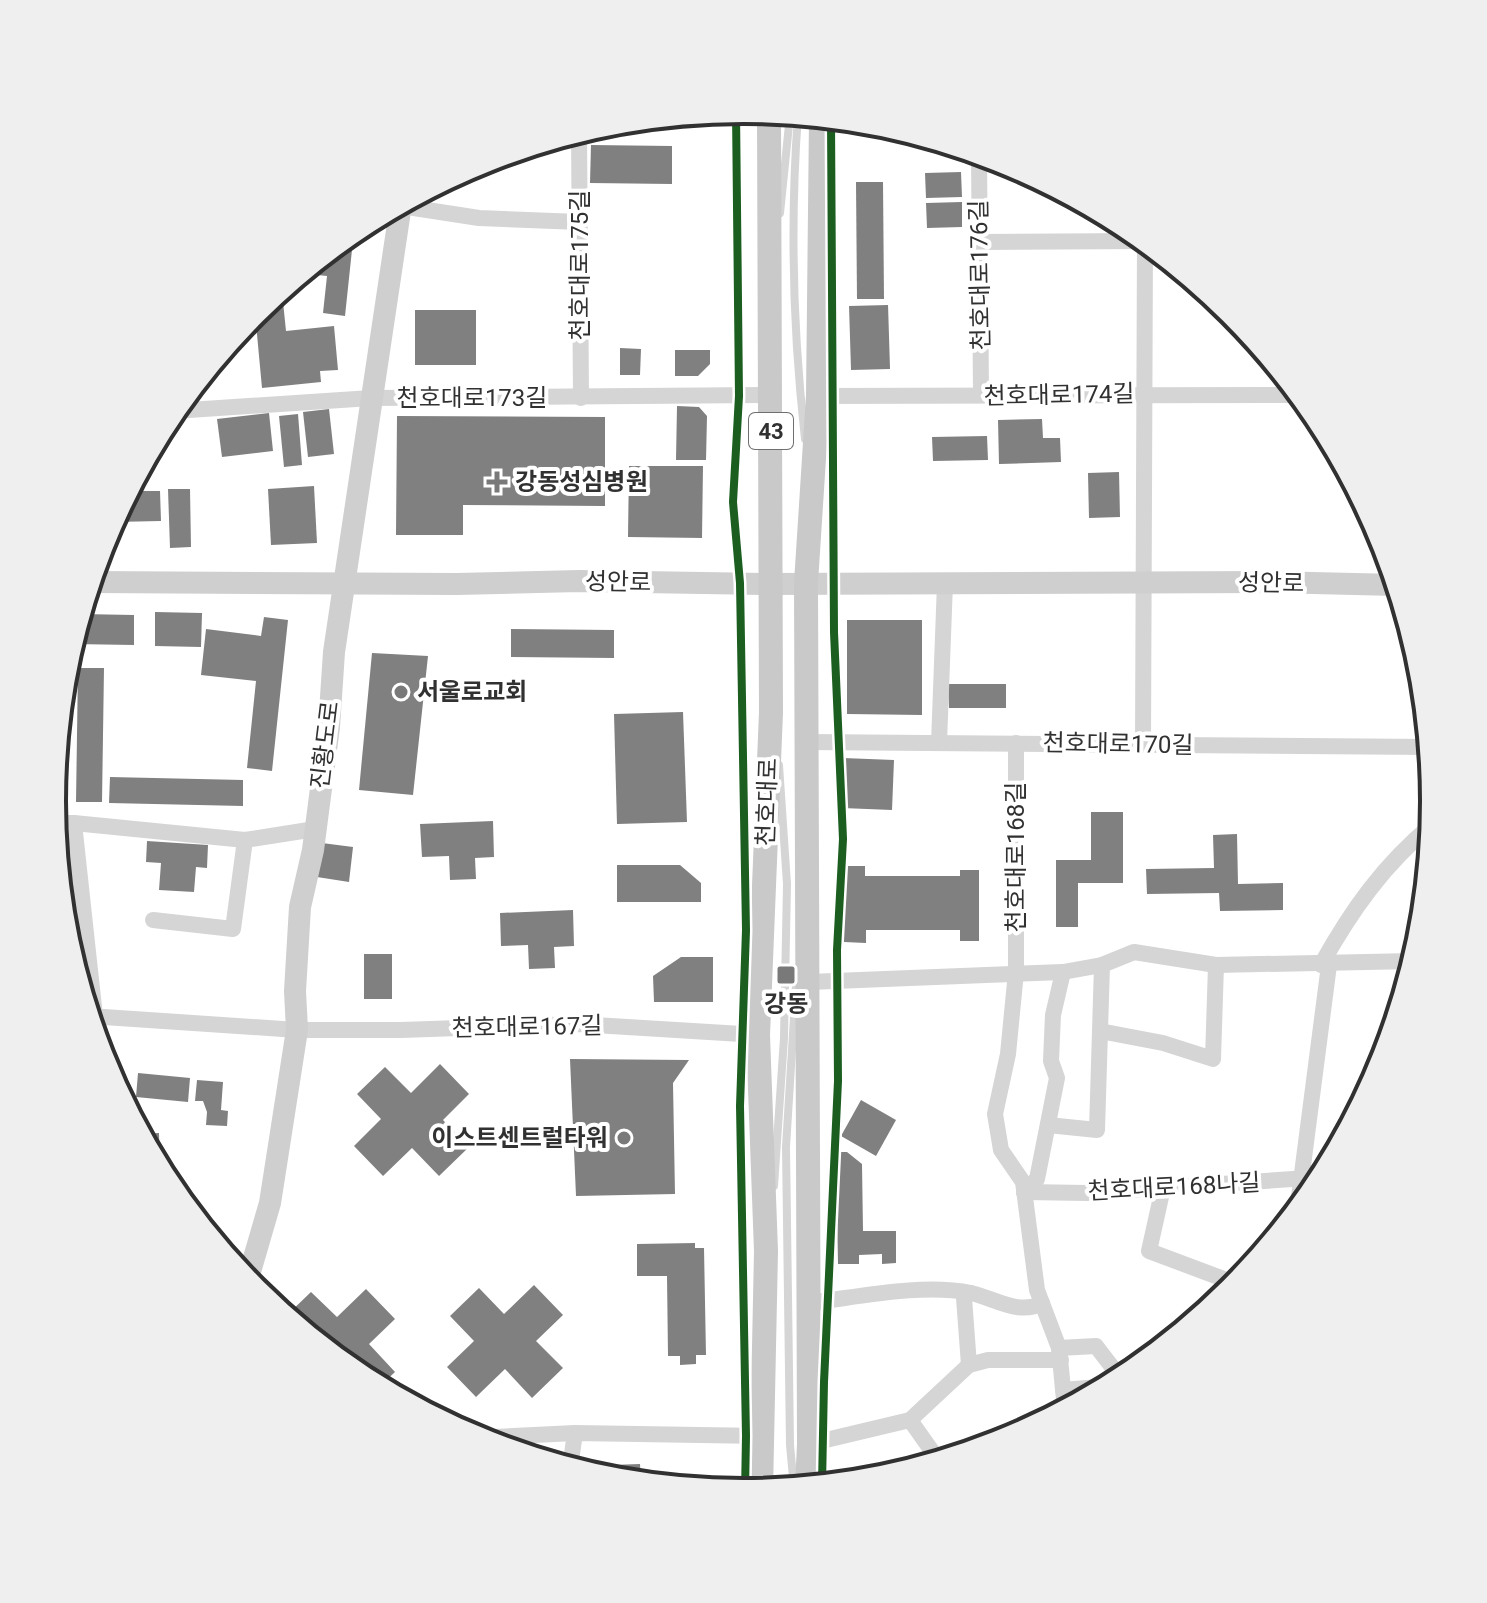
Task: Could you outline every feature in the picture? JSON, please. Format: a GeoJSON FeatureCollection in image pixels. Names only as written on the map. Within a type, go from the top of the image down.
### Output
{"type":"FeatureCollection","features":[{"type":"Feature","properties":{"kind":"main road","name":"천호대로"},"geometry":{"type":"LineString","coordinates":[[761,1479],[766,1251],[758,1035],[771,712],[769,125]]}},
{"type":"Feature","properties":{"kind":"main road","name":"천호대로"},"geometry":{"type":"LineString","coordinates":[[808,1476],[806,583],[818,396],[821,129]]}},
{"type":"Feature","properties":{"kind":"street","name":"천호대로175길"},"geometry":{"type":"LineString","coordinates":[[579,144],[581,398]]}},
{"type":"Feature","properties":{"kind":"street","name":"천호대로176길"},"geometry":{"type":"LineString","coordinates":[[979,167],[981,395]]}},
{"type":"Feature","properties":{"kind":"street","name":"진황도로"},"geometry":{"type":"LineString","coordinates":[[418,208],[479,218],[580,222]]}},
{"type":"Feature","properties":{"kind":"street","name":"진황도로"},"geometry":{"type":"LineString","coordinates":[[251,1267],[270,1203],[297,1030],[295,991],[300,907],[315,829],[329,727],[334,652],[399,219]]}},
{"type":"Feature","properties":{"kind":"street"},"geometry":{"type":"LineString","coordinates":[[979,242],[1124,241]]}},
{"type":"Feature","properties":{"kind":"street"},"geometry":{"type":"LineString","coordinates":[[1143,745],[1145,256]]}},
{"type":"Feature","properties":{"kind":"street","name":"천호대로173길"},"geometry":{"type":"LineString","coordinates":[[191,410],[371,398],[771,395]]}},
{"type":"Feature","properties":{"kind":"street","name":"천호대로174길"},"geometry":{"type":"LineString","coordinates":[[818,396],[1285,395]]}},
{"type":"Feature","properties":{"kind":"street","name":"성안로"},"geometry":{"type":"LineString","coordinates":[[103,582],[1267,582],[1385,585]]}},
{"type":"Feature","properties":{"kind":"street"},"geometry":{"type":"LineString","coordinates":[[939,743],[945,583]]}},
{"type":"Feature","properties":{"kind":"street","name":"천호대로170길"},"geometry":{"type":"LineString","coordinates":[[806,742],[1419,747]]}},
{"type":"Feature","properties":{"kind":"street","name":"천호대로168길"},"geometry":{"type":"LineString","coordinates":[[1016,743],[1016,972],[1008,1054],[995,1114],[1001,1150],[1023,1182],[1024,1192]]}},
{"type":"Feature","properties":{"kind":"street"},"geometry":{"type":"LineString","coordinates":[[66,823],[245,840],[315,829]]}},
{"type":"Feature","properties":{"kind":"street"},"geometry":{"type":"LineString","coordinates":[[74,823],[88,972]]}},
{"type":"Feature","properties":{"kind":"street"},"geometry":{"type":"LineString","coordinates":[[1302,1185],[1325,965],[1347,918],[1378,876],[1420,836]]}},
{"type":"Feature","properties":{"kind":"street"},"geometry":{"type":"LineString","coordinates":[[153,920],[233,929],[245,840]]}},
{"type":"Feature","properties":{"kind":"street"},"geometry":{"type":"LineString","coordinates":[[809,982],[1063,972],[1102,965],[1134,952],[1216,965],[1402,962]]}},
{"type":"Feature","properties":{"kind":"street"},"geometry":{"type":"LineString","coordinates":[[1048,1125],[1097,1130],[1102,965]]}},
{"type":"Feature","properties":{"kind":"street"},"geometry":{"type":"LineString","coordinates":[[1100,1031],[1163,1043],[1213,1059],[1216,965]]}},
{"type":"Feature","properties":{"kind":"street"},"geometry":{"type":"LineString","coordinates":[[1063,972],[1053,1015],[1051,1061],[1057,1078],[1037,1179],[1024,1192],[1037,1290],[1060,1354],[1064,1398]]}},
{"type":"Feature","properties":{"kind":"street","name":"천호대로167길"},"geometry":{"type":"LineString","coordinates":[[101,1017],[297,1030],[578,1024],[758,1035]]}},
{"type":"Feature","properties":{"kind":"street","name":"천호대로168나길"},"geometry":{"type":"LineString","coordinates":[[1024,1192],[1087,1193],[1307,1179]]}},
{"type":"Feature","properties":{"kind":"street"},"geometry":{"type":"LineString","coordinates":[[1163,1188],[1149,1251],[1225,1279]]}},
{"type":"Feature","properties":{"kind":"street"},"geometry":{"type":"LineString","coordinates":[[809,1303],[930,1290],[970,1293],[1016,1307],[1033,1308],[1042,1303]]}},
{"type":"Feature","properties":{"kind":"street"},"geometry":{"type":"LineString","coordinates":[[969,1365],[964,1298],[970,1293]]}},
{"type":"Feature","properties":{"kind":"street"},"geometry":{"type":"LineString","coordinates":[[809,1444],[910,1420],[969,1365],[988,1360],[1060,1354],[1096,1346],[1114,1369]]}},
{"type":"Feature","properties":{"kind":"street"},"geometry":{"type":"LineString","coordinates":[[1063,1390],[1081,1388]]}},
{"type":"Feature","properties":{"kind":"street"},"geometry":{"type":"LineString","coordinates":[[910,1420],[933,1452]]}},
{"type":"Feature","properties":{"kind":"street"},"geometry":{"type":"LineString","coordinates":[[516,1439],[575,1433],[762,1436]]}},
{"type":"Feature","properties":{"kind":"street"},"geometry":{"type":"LineString","coordinates":[[572,1457],[575,1433]]}},
{"type":"Feature","properties":{"kind":"lane"},"geometry":{"type":"LineString","coordinates":[[770,278],[786,172],[789,125]]}},
{"type":"Feature","properties":{"kind":"lane"},"geometry":{"type":"LineString","coordinates":[[798,126],[795,281],[800,396],[811,487]]}},
{"type":"Feature","properties":{"kind":"lane"},"geometry":{"type":"LineString","coordinates":[[766,1251],[777,1162],[784,1038],[787,884],[780,769],[771,712]]}},
{"type":"Feature","properties":{"kind":"lane"},"geometry":{"type":"LineString","coordinates":[[793,1477],[786,1147],[805,867]]}},
{"type":"Feature","properties":{"kind":"building"},"geometry":{"type":"Polygon","coordinates":[[[591,145],[672,146],[672,184],[590,183],[591,145]]]}},
{"type":"Feature","properties":{"kind":"building"},"geometry":{"type":"Polygon","coordinates":[[[961,172],[962,197],[926,198],[925,173],[961,172]]]}},
{"type":"Feature","properties":{"kind":"building"},"geometry":{"type":"Polygon","coordinates":[[[856,182],[883,182],[884,299],[857,299],[856,182]]]}},
{"type":"Feature","properties":{"kind":"building"},"geometry":{"type":"Polygon","coordinates":[[[962,202],[962,227],[927,228],[926,203],[962,202]]]}},
{"type":"Feature","properties":{"kind":"building"},"geometry":{"type":"Polygon","coordinates":[[[352,249],[345,316],[323,313],[327,276],[318,275],[352,249]]]}},
{"type":"Feature","properties":{"kind":"building"},"geometry":{"type":"Polygon","coordinates":[[[283,304],[286,331],[334,326],[338,370],[320,371],[321,382],[262,388],[257,330],[283,304]]]}},
{"type":"Feature","properties":{"kind":"building"},"geometry":{"type":"Polygon","coordinates":[[[888,305],[890,369],[851,370],[849,306],[888,305]]]}},
{"type":"Feature","properties":{"kind":"building"},"geometry":{"type":"Polygon","coordinates":[[[415,310],[476,310],[476,365],[415,365],[415,310]]]}},
{"type":"Feature","properties":{"kind":"building"},"geometry":{"type":"Polygon","coordinates":[[[620,348],[641,349],[640,375],[620,375],[620,348]]]}},
{"type":"Feature","properties":{"kind":"building"},"geometry":{"type":"Polygon","coordinates":[[[675,350],[710,350],[710,364],[698,376],[675,376],[675,350]]]}},
{"type":"Feature","properties":{"kind":"building"},"geometry":{"type":"Polygon","coordinates":[[[677,406],[699,407],[707,416],[706,460],[676,460],[677,406]]]}},
{"type":"Feature","properties":{"kind":"building"},"geometry":{"type":"Polygon","coordinates":[[[329,409],[334,454],[308,457],[303,412],[329,409]]]}},
{"type":"Feature","properties":{"kind":"building"},"geometry":{"type":"Polygon","coordinates":[[[269,413],[273,451],[222,457],[217,419],[269,413]]]}},
{"type":"Feature","properties":{"kind":"building"},"geometry":{"type":"Polygon","coordinates":[[[298,414],[302,465],[284,467],[279,416],[298,414]]]}},
{"type":"Feature","properties":{"kind":"building","name":"강동성심병원"},"geometry":{"type":"Polygon","coordinates":[[[397,416],[605,417],[605,506],[463,505],[463,535],[396,535],[397,416]]]}},
{"type":"Feature","properties":{"kind":"building"},"geometry":{"type":"Polygon","coordinates":[[[1042,419],[1043,438],[1060,438],[1061,462],[999,464],[998,420],[1042,419]]]}},
{"type":"Feature","properties":{"kind":"building"},"geometry":{"type":"Polygon","coordinates":[[[987,436],[988,460],[933,461],[932,437],[987,436]]]}},
{"type":"Feature","properties":{"kind":"building"},"geometry":{"type":"Polygon","coordinates":[[[629,466],[703,466],[702,538],[628,537],[629,466]]]}},
{"type":"Feature","properties":{"kind":"building"},"geometry":{"type":"Polygon","coordinates":[[[1119,472],[1120,517],[1089,518],[1088,473],[1119,472]]]}},
{"type":"Feature","properties":{"kind":"building"},"geometry":{"type":"Polygon","coordinates":[[[314,486],[317,543],[271,545],[268,489],[314,486]]]}},
{"type":"Feature","properties":{"kind":"building"},"geometry":{"type":"Polygon","coordinates":[[[168,489],[190,489],[191,547],[170,548],[168,489]]]}},
{"type":"Feature","properties":{"kind":"building"},"geometry":{"type":"Polygon","coordinates":[[[142,491],[160,491],[161,521],[127,522],[142,491]]]}},
{"type":"Feature","properties":{"kind":"building"},"geometry":{"type":"Polygon","coordinates":[[[155,612],[202,613],[201,647],[155,646],[155,612]]]}},
{"type":"Feature","properties":{"kind":"building"},"geometry":{"type":"Polygon","coordinates":[[[93,614],[134,615],[134,645],[85,644],[93,614]]]}},
{"type":"Feature","properties":{"kind":"building"},"geometry":{"type":"Polygon","coordinates":[[[264,617],[288,620],[272,771],[247,768],[256,681],[201,675],[206,629],[261,636],[264,617]]]}},
{"type":"Feature","properties":{"kind":"building"},"geometry":{"type":"Polygon","coordinates":[[[847,620],[922,620],[922,715],[847,714],[847,620]]]}},
{"type":"Feature","properties":{"kind":"building"},"geometry":{"type":"Polygon","coordinates":[[[511,629],[614,630],[614,658],[511,657],[511,629]]]}},
{"type":"Feature","properties":{"kind":"building"},"geometry":{"type":"Polygon","coordinates":[[[372,653],[428,656],[413,795],[359,790],[372,653]]]}},
{"type":"Feature","properties":{"kind":"building"},"geometry":{"type":"Polygon","coordinates":[[[104,668],[102,802],[76,802],[79,669],[104,668]]]}},
{"type":"Feature","properties":{"kind":"building"},"geometry":{"type":"Polygon","coordinates":[[[948,684],[1006,684],[1006,708],[949,708],[948,684]]]}},
{"type":"Feature","properties":{"kind":"building"},"geometry":{"type":"Polygon","coordinates":[[[683,712],[687,822],[617,824],[614,714],[683,712]]]}},
{"type":"Feature","properties":{"kind":"building"},"geometry":{"type":"Polygon","coordinates":[[[843,758],[894,760],[892,810],[842,808],[843,758]]]}},
{"type":"Feature","properties":{"kind":"building"},"geometry":{"type":"Polygon","coordinates":[[[110,777],[243,780],[243,806],[109,803],[110,777]]]}},
{"type":"Feature","properties":{"kind":"building"},"geometry":{"type":"Polygon","coordinates":[[[1091,812],[1123,812],[1123,883],[1078,883],[1078,927],[1056,927],[1056,860],[1091,860],[1091,812]]]}},
{"type":"Feature","properties":{"kind":"building"},"geometry":{"type":"Polygon","coordinates":[[[493,821],[494,857],[475,858],[476,879],[450,880],[449,856],[422,857],[420,824],[493,821]]]}},
{"type":"Feature","properties":{"kind":"building"},"geometry":{"type":"Polygon","coordinates":[[[1237,834],[1238,884],[1283,883],[1283,910],[1220,911],[1219,893],[1147,894],[1146,869],[1214,868],[1213,835],[1237,834]]]}},
{"type":"Feature","properties":{"kind":"building"},"geometry":{"type":"Polygon","coordinates":[[[147,841],[208,845],[207,868],[196,867],[194,892],[159,890],[161,863],[146,862],[147,841]]]}},
{"type":"Feature","properties":{"kind":"building"},"geometry":{"type":"Polygon","coordinates":[[[322,843],[353,847],[349,882],[317,877],[322,843]]]}},
{"type":"Feature","properties":{"kind":"building"},"geometry":{"type":"Polygon","coordinates":[[[617,865],[680,865],[701,883],[701,902],[617,902],[617,865]]]}},
{"type":"Feature","properties":{"kind":"building"},"geometry":{"type":"Polygon","coordinates":[[[844,866],[865,866],[865,876],[960,876],[960,870],[979,870],[979,941],[960,941],[960,930],[866,930],[866,943],[844,942],[844,866]]]}},
{"type":"Feature","properties":{"kind":"building"},"geometry":{"type":"Polygon","coordinates":[[[573,910],[574,946],[554,947],[555,968],[529,969],[528,945],[501,946],[500,913],[573,910]]]}},
{"type":"Feature","properties":{"kind":"building"},"geometry":{"type":"Polygon","coordinates":[[[364,954],[392,954],[392,999],[364,999],[364,954]]]}},
{"type":"Feature","properties":{"kind":"building"},"geometry":{"type":"Polygon","coordinates":[[[681,957],[713,957],[713,1002],[654,1002],[653,976],[681,957]]]}},
{"type":"Feature","properties":{"kind":"building","name":"이스트센트럴타워"},"geometry":{"type":"Polygon","coordinates":[[[570,1059],[689,1060],[673,1083],[675,1194],[576,1196],[570,1059]]]}},
{"type":"Feature","properties":{"kind":"building"},"geometry":{"type":"Polygon","coordinates":[[[440,1064],[469,1094],[443,1120],[469,1147],[439,1176],[412,1148],[383,1176],[354,1146],[381,1119],[357,1094],[385,1067],[411,1093],[440,1064]]]}},
{"type":"Feature","properties":{"kind":"building"},"geometry":{"type":"Polygon","coordinates":[[[138,1073],[190,1078],[188,1102],[136,1097],[138,1073]]]}},
{"type":"Feature","properties":{"kind":"building"},"geometry":{"type":"Polygon","coordinates":[[[197,1080],[223,1082],[221,1110],[228,1111],[227,1126],[206,1125],[207,1112],[203,1101],[195,1101],[197,1080]]]}},
{"type":"Feature","properties":{"kind":"building"},"geometry":{"type":"Polygon","coordinates":[[[861,1100],[896,1120],[876,1156],[841,1136],[861,1100]]]}},
{"type":"Feature","properties":{"kind":"building"},"geometry":{"type":"Polygon","coordinates":[[[836,1152],[847,1152],[862,1164],[863,1231],[896,1231],[896,1263],[882,1264],[882,1254],[859,1255],[859,1264],[838,1264],[836,1152]]]}},
{"type":"Feature","properties":{"kind":"building"},"geometry":{"type":"Polygon","coordinates":[[[695,1243],[695,1248],[704,1248],[706,1355],[696,1355],[696,1364],[680,1365],[680,1356],[668,1356],[667,1276],[637,1276],[637,1244],[695,1243]]]}},
{"type":"Feature","properties":{"kind":"building"},"geometry":{"type":"Polygon","coordinates":[[[534,1285],[563,1315],[536,1341],[563,1368],[532,1398],[505,1369],[476,1397],[447,1367],[474,1341],[450,1316],[479,1288],[504,1314],[534,1285]]]}},
{"type":"Feature","properties":{"kind":"building"},"geometry":{"type":"Polygon","coordinates":[[[366,1289],[395,1319],[369,1344],[395,1372],[389,1378],[367,1365],[294,1308],[311,1292],[337,1317],[366,1289]]]}},
{"type":"Feature","properties":{"kind":"building"},"geometry":{"type":"Polygon","coordinates":[[[640,1464],[640,1471],[611,1466],[607,1465],[640,1464]]]}},
{"type":"Feature","properties":{"kind":"cycle path"},"geometry":{"type":"LineString","coordinates":[[736,124],[739,396],[733,502],[740,583],[746,930],[740,1106],[745,1479]]}},
{"type":"Feature","properties":{"kind":"cycle path"},"geometry":{"type":"LineString","coordinates":[[822,1474],[838,1081],[837,950],[843,839],[834,632],[831,130]]}},
{"type":"Feature","properties":{"kind":"place","name":"강동성심병원"},"geometry":{"type":"Point","coordinates":[497,482]}},
{"type":"Feature","properties":{"kind":"place","name":"서울로교회"},"geometry":{"type":"Point","coordinates":[401,692]}},
{"type":"Feature","properties":{"kind":"place","name":"강동"},"geometry":{"type":"Point","coordinates":[786,975]}},
{"type":"Feature","properties":{"kind":"place","name":"이스트센트럴타워"},"geometry":{"type":"Point","coordinates":[624,1138]}}]}
